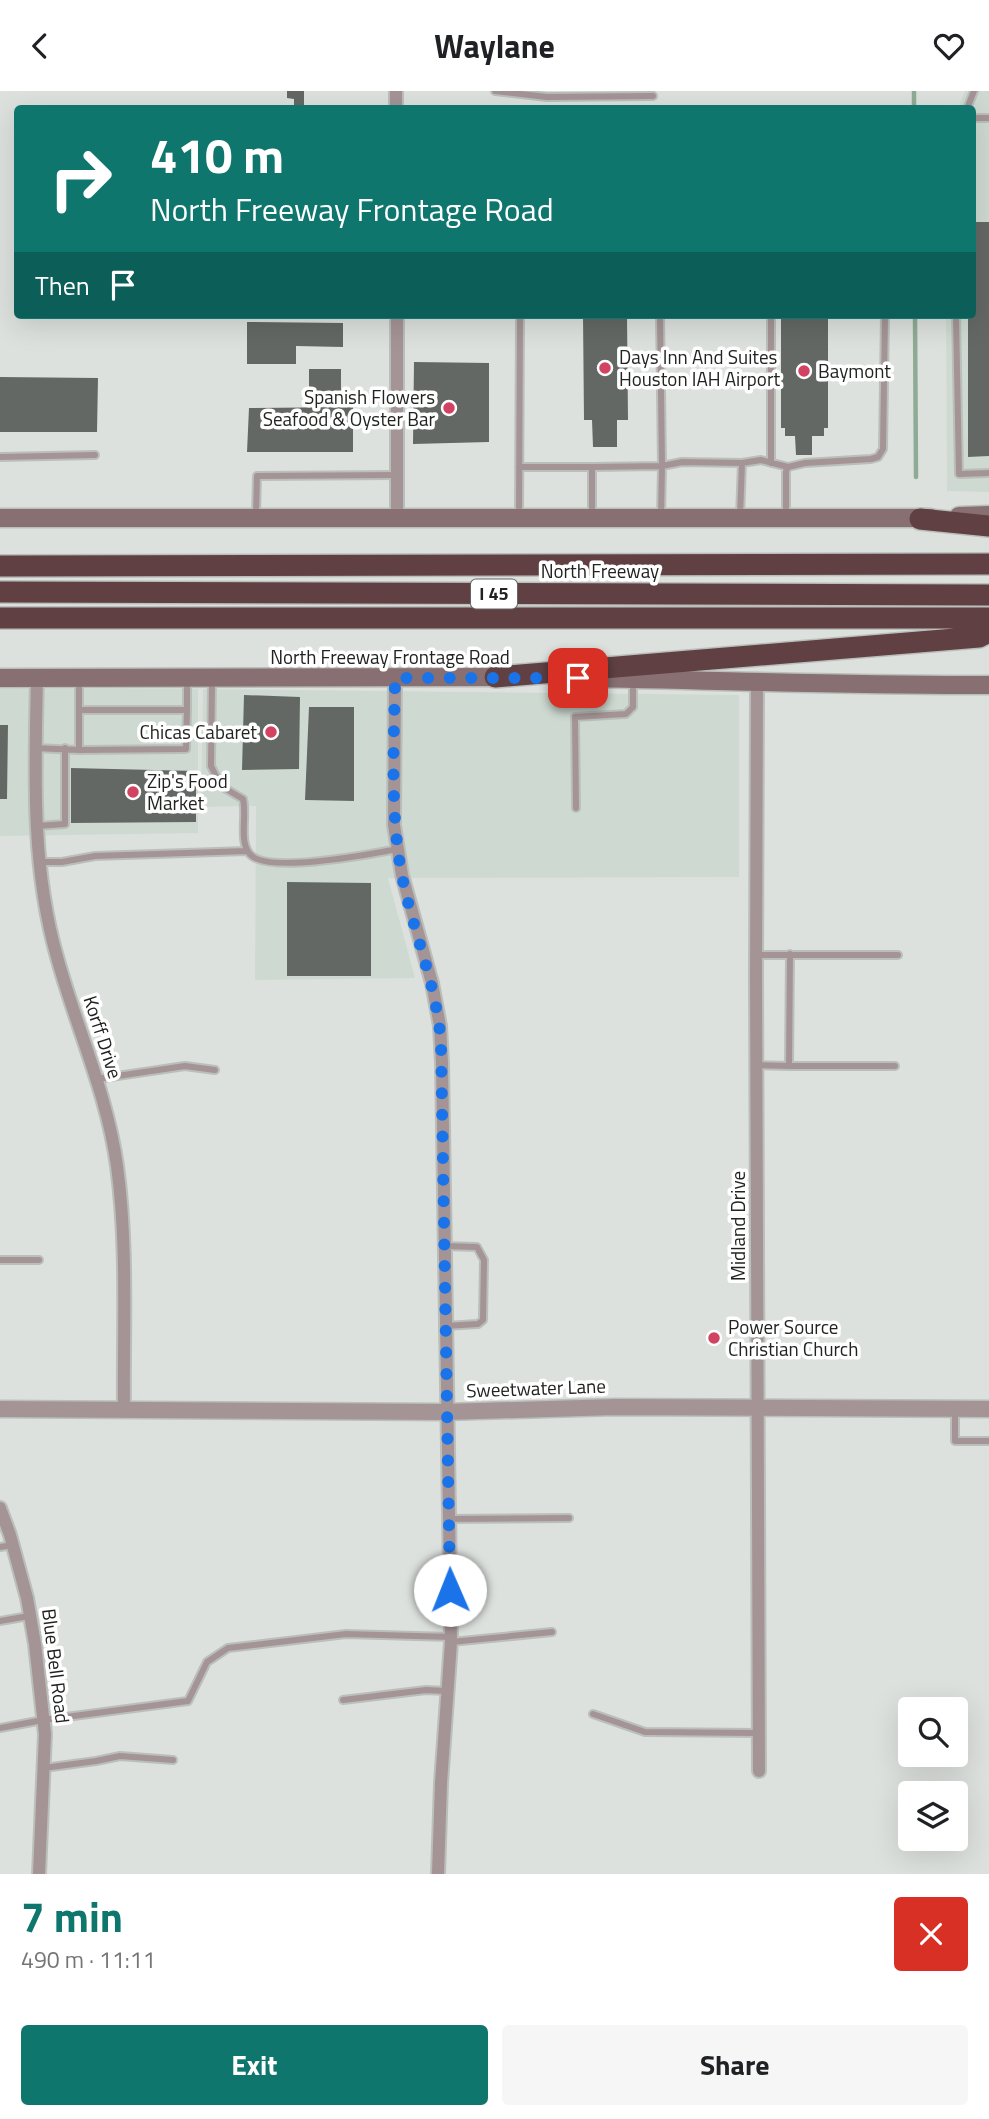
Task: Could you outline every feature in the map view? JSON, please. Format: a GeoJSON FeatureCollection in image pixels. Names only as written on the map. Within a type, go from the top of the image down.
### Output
{"type":"FeatureCollection","features":[{"type":"Feature","properties":{"kind":"highway"},"geometry":{"type":"LineString","coordinates":[[920,519],[989,526]]}},
{"type":"Feature","properties":{"kind":"highway","name":"North Freeway"},"geometry":{"type":"LineString","coordinates":[[0,566],[989,564]]}},
{"type":"Feature","properties":{"kind":"highway","name":"North Freeway"},"geometry":{"type":"LineString","coordinates":[[0,593],[989,594]]}},
{"type":"Feature","properties":{"kind":"highway","name":"I 45"},"geometry":{"type":"LineString","coordinates":[[0,618],[989,618]]}},
{"type":"Feature","properties":{"kind":"highway"},"geometry":{"type":"LineString","coordinates":[[495,677],[979,637],[989,632]]}},
{"type":"Feature","properties":{"kind":"main road"},"geometry":{"type":"LineString","coordinates":[[0,518],[920,519],[989,515]]}},
{"type":"Feature","properties":{"kind":"main road","name":"North Freeway Frontage Road"},"geometry":{"type":"LineString","coordinates":[[0,678],[495,677],[758,681],[881,686],[989,685]]}},
{"type":"Feature","properties":{"kind":"street"},"geometry":{"type":"LineString","coordinates":[[397,319],[397,519]]}},
{"type":"Feature","properties":{"kind":"street","name":"Korff Drive"},"geometry":{"type":"LineString","coordinates":[[37,678],[35,748],[38,862],[56,956],[97,1079],[117,1165],[123,1243],[124,1410]]}},
{"type":"Feature","properties":{"kind":"street"},"geometry":{"type":"LineString","coordinates":[[395,678],[394,825],[402,875],[432,983],[440,1026],[451,1640],[440,1783],[439,1874]]}},
{"type":"Feature","properties":{"kind":"street","name":"Midland Drive"},"geometry":{"type":"LineString","coordinates":[[758,681],[756,1065],[759,1771]]}},
{"type":"Feature","properties":{"kind":"street","name":"Sweetwater Lane"},"geometry":{"type":"LineString","coordinates":[[0,1409],[446,1412],[615,1407],[989,1409]]}},
{"type":"Feature","properties":{"kind":"street","name":"Blue Bell Road"},"geometry":{"type":"LineString","coordinates":[[0,1508],[6,1546],[31,1616],[43,1720],[44,1767],[39,1874]]}},
{"type":"Feature","properties":{"kind":"lane"},"geometry":{"type":"LineString","coordinates":[[495,91],[547,97],[653,96]]}},
{"type":"Feature","properties":{"kind":"lane"},"geometry":{"type":"LineString","coordinates":[[519,519],[520,319]]}},
{"type":"Feature","properties":{"kind":"lane"},"geometry":{"type":"LineString","coordinates":[[660,319],[661,519]]}},
{"type":"Feature","properties":{"kind":"lane"},"geometry":{"type":"LineString","coordinates":[[771,319],[771,463]]}},
{"type":"Feature","properties":{"kind":"lane"},"geometry":{"type":"LineString","coordinates":[[519,467],[662,466],[682,462],[742,463],[761,460],[788,467],[878,457],[883,449],[885,428],[885,319]]}},
{"type":"Feature","properties":{"kind":"lane"},"geometry":{"type":"LineString","coordinates":[[956,319],[959,474],[989,473]]}},
{"type":"Feature","properties":{"kind":"lane"},"geometry":{"type":"LineString","coordinates":[[0,457],[95,455]]}},
{"type":"Feature","properties":{"kind":"lane"},"geometry":{"type":"LineString","coordinates":[[740,519],[742,463]]}},
{"type":"Feature","properties":{"kind":"lane"},"geometry":{"type":"LineString","coordinates":[[592,467],[592,519]]}},
{"type":"Feature","properties":{"kind":"lane"},"geometry":{"type":"LineString","coordinates":[[786,519],[788,467]]}},
{"type":"Feature","properties":{"kind":"lane"},"geometry":{"type":"LineString","coordinates":[[256,518],[257,475],[397,475]]}},
{"type":"Feature","properties":{"kind":"lane"},"geometry":{"type":"LineString","coordinates":[[79,678],[79,750]]}},
{"type":"Feature","properties":{"kind":"lane"},"geometry":{"type":"LineString","coordinates":[[35,748],[186,749],[187,678]]}},
{"type":"Feature","properties":{"kind":"lane"},"geometry":{"type":"LineString","coordinates":[[212,678],[211,766],[220,786],[243,800],[247,851],[259,862],[271,863],[349,858],[398,849]]}},
{"type":"Feature","properties":{"kind":"lane"},"geometry":{"type":"LineString","coordinates":[[576,808],[575,717],[626,715],[633,707],[633,679]]}},
{"type":"Feature","properties":{"kind":"lane"},"geometry":{"type":"LineString","coordinates":[[79,710],[187,710]]}},
{"type":"Feature","properties":{"kind":"lane"},"geometry":{"type":"LineString","coordinates":[[36,826],[65,824],[65,748]]}},
{"type":"Feature","properties":{"kind":"lane"},"geometry":{"type":"LineString","coordinates":[[38,862],[62,862],[95,856],[247,851]]}},
{"type":"Feature","properties":{"kind":"lane"},"geometry":{"type":"LineString","coordinates":[[789,1066],[790,954]]}},
{"type":"Feature","properties":{"kind":"lane"},"geometry":{"type":"LineString","coordinates":[[756,955],[898,955]]}},
{"type":"Feature","properties":{"kind":"lane"},"geometry":{"type":"LineString","coordinates":[[756,1065],[895,1066]]}},
{"type":"Feature","properties":{"kind":"lane"},"geometry":{"type":"LineString","coordinates":[[97,1079],[186,1066],[215,1070]]}},
{"type":"Feature","properties":{"kind":"lane"},"geometry":{"type":"LineString","coordinates":[[444,1246],[477,1247],[485,1260],[483,1320],[478,1324],[445,1326]]}},
{"type":"Feature","properties":{"kind":"lane"},"geometry":{"type":"LineString","coordinates":[[0,1259],[39,1259]]}},
{"type":"Feature","properties":{"kind":"lane"},"geometry":{"type":"LineString","coordinates":[[955,1409],[955,1441],[989,1441]]}},
{"type":"Feature","properties":{"kind":"lane"},"geometry":{"type":"LineString","coordinates":[[448,1519],[569,1518]]}},
{"type":"Feature","properties":{"kind":"lane"},"geometry":{"type":"LineString","coordinates":[[0,1621],[31,1616]]}},
{"type":"Feature","properties":{"kind":"lane"},"geometry":{"type":"LineString","coordinates":[[0,1728],[188,1701],[207,1662],[228,1648],[346,1634],[451,1640],[552,1632]]}},
{"type":"Feature","properties":{"kind":"lane"},"geometry":{"type":"LineString","coordinates":[[343,1700],[426,1690],[447,1691]]}},
{"type":"Feature","properties":{"kind":"lane"},"geometry":{"type":"LineString","coordinates":[[593,1714],[645,1732],[758,1733]]}},
{"type":"Feature","properties":{"kind":"lane"},"geometry":{"type":"LineString","coordinates":[[44,1767],[120,1756],[173,1760]]}},
{"type":"Feature","properties":{"kind":"shaded area"},"geometry":{"type":"Polygon","coordinates":[[[965,91],[989,91],[989,492],[947,491],[946,319],[976,319],[976,105],[959,105],[965,91]]]}},
{"type":"Feature","properties":{"kind":"shaded area"},"geometry":{"type":"Polygon","coordinates":[[[0,689],[198,689],[198,833],[0,836],[0,689]]]}},
{"type":"Feature","properties":{"kind":"shaded area"},"geometry":{"type":"Polygon","coordinates":[[[203,689],[739,695],[739,877],[388,878],[415,978],[255,980],[256,806],[201,807],[203,689]]]}},
{"type":"Feature","properties":{"kind":"building"},"geometry":{"type":"Polygon","coordinates":[[[287,91],[304,91],[304,105],[294,105],[294,99],[287,98],[287,91]]]}},
{"type":"Feature","properties":{"kind":"building"},"geometry":{"type":"Polygon","coordinates":[[[976,222],[989,222],[989,456],[968,457],[968,319],[976,319],[976,222]]]}},
{"type":"Feature","properties":{"kind":"building","name":"Days Inn And Suites Houston IAH Airport"},"geometry":{"type":"Polygon","coordinates":[[[583,319],[627,319],[628,420],[617,420],[617,447],[593,447],[592,420],[584,420],[583,319]]]}},
{"type":"Feature","properties":{"kind":"building","name":"Baymont"},"geometry":{"type":"Polygon","coordinates":[[[781,319],[828,319],[828,428],[824,428],[824,436],[812,436],[812,455],[796,455],[795,436],[785,436],[785,428],[781,428],[781,319]]]}},
{"type":"Feature","properties":{"kind":"building"},"geometry":{"type":"Polygon","coordinates":[[[247,322],[343,323],[343,347],[296,346],[296,364],[247,364],[247,322]]]}},
{"type":"Feature","properties":{"kind":"building"},"geometry":{"type":"Polygon","coordinates":[[[414,362],[489,363],[489,442],[413,444],[414,362]]]}},
{"type":"Feature","properties":{"kind":"building"},"geometry":{"type":"Polygon","coordinates":[[[309,369],[341,369],[341,405],[309,405],[309,369]]]}},
{"type":"Feature","properties":{"kind":"building"},"geometry":{"type":"Polygon","coordinates":[[[0,377],[98,378],[97,432],[0,432],[0,377]]]}},
{"type":"Feature","properties":{"kind":"building"},"geometry":{"type":"Polygon","coordinates":[[[353,407],[353,452],[247,452],[249,408],[353,407]]]}},
{"type":"Feature","properties":{"kind":"building"},"geometry":{"type":"Polygon","coordinates":[[[244,695],[300,697],[299,769],[242,770],[244,695]]]}},
{"type":"Feature","properties":{"kind":"building"},"geometry":{"type":"Polygon","coordinates":[[[309,707],[354,707],[354,801],[305,800],[309,707]]]}},
{"type":"Feature","properties":{"kind":"building"},"geometry":{"type":"Polygon","coordinates":[[[0,725],[8,725],[7,799],[0,799],[0,725]]]}},
{"type":"Feature","properties":{"kind":"building"},"geometry":{"type":"Polygon","coordinates":[[[71,768],[196,771],[196,822],[71,823],[71,768]]]}},
{"type":"Feature","properties":{"kind":"building"},"geometry":{"type":"Polygon","coordinates":[[[287,882],[371,883],[371,976],[287,976],[287,882]]]}},
{"type":"Feature","properties":{"kind":"waterway"},"geometry":{"type":"LineString","coordinates":[[914,91],[914,105]]}},
{"type":"Feature","properties":{"kind":"waterway"},"geometry":{"type":"LineString","coordinates":[[915,319],[916,477]]}},
{"type":"Feature","properties":{"kind":"place","name":"Days Inn And Suites Houston IAH Airport"},"geometry":{"type":"Point","coordinates":[605,368]}},
{"type":"Feature","properties":{"kind":"place","name":"Baymont"},"geometry":{"type":"Point","coordinates":[804,371]}},
{"type":"Feature","properties":{"kind":"place","name":"Spanish Flowers Seafood & Oyster Bar"},"geometry":{"type":"Point","coordinates":[449,408]}},
{"type":"Feature","properties":{"kind":"place","name":"Chicas Cabaret"},"geometry":{"type":"Point","coordinates":[271,732]}},
{"type":"Feature","properties":{"kind":"place","name":"Zip's Food Market"},"geometry":{"type":"Point","coordinates":[133,792]}},
{"type":"Feature","properties":{"kind":"place","name":"Power Source Christian Church"},"geometry":{"type":"Point","coordinates":[714,1338]}},
{"type":"Feature","properties":{"kind":"route"},"geometry":{"type":"LineString","coordinates":[[450,1590],[440,1026],[432,983],[402,875],[394,825],[395,678],[578,678]]}}]}
